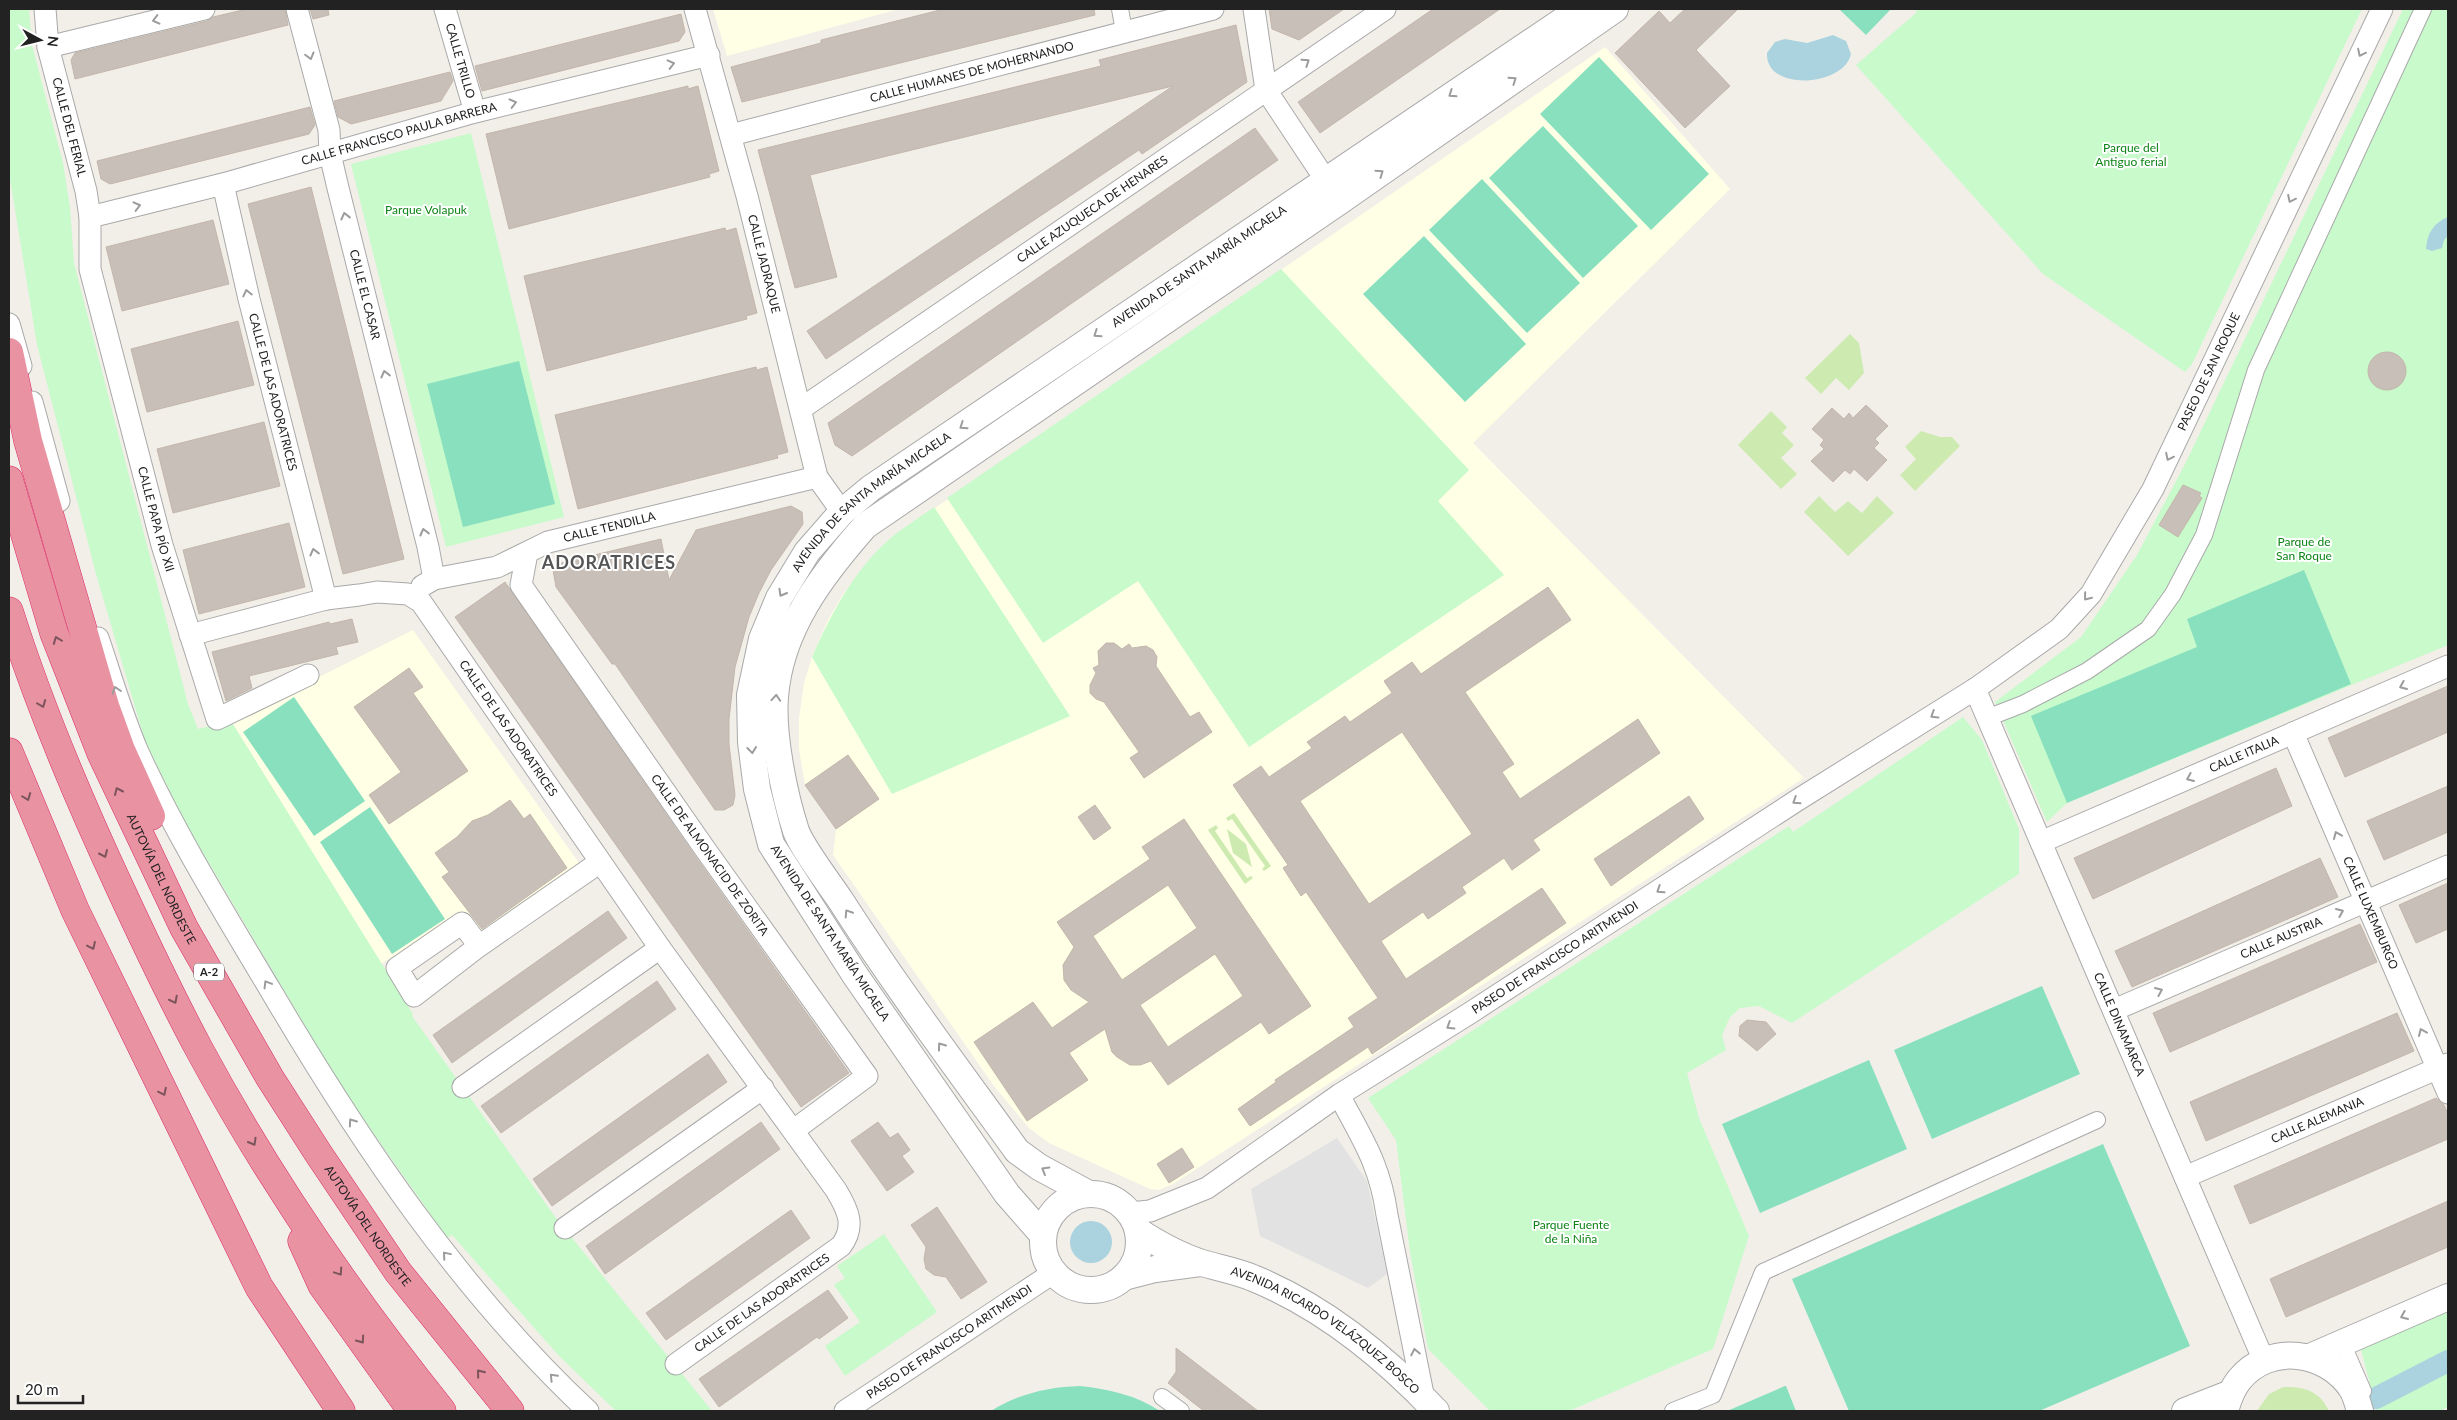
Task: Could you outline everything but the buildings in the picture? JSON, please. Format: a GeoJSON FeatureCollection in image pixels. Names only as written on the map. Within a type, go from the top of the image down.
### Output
{"type":"FeatureCollection","features":[{"type":"Feature","properties":{"kind":"highway"},"geometry":{"type":"LineString","coordinates":[[9,352],[28,441],[81,626],[121,750],[159,835],[200,918],[291,1080],[365,1223]]}},
{"type":"Feature","properties":{"kind":"highway","name":"AUTOVÍA DEL NORDESTE"},"geometry":{"type":"LineString","coordinates":[[9,480],[54,633],[101,753],[184,928],[270,1078],[398,1272],[510,1411]]}},
{"type":"Feature","properties":{"kind":"highway"},"geometry":{"type":"LineString","coordinates":[[9,611],[67,768],[148,948],[199,1049],[272,1174],[382,1337],[442,1411]]}},
{"type":"Feature","properties":{"kind":"highway"},"geometry":{"type":"LineString","coordinates":[[9,752],[75,910],[259,1286],[341,1411]]}},
{"type":"Feature","properties":{"kind":"highway"},"geometry":{"type":"LineString","coordinates":[[195,1158],[358,1411]]}},
{"type":"Feature","properties":{"kind":"highway"},"geometry":{"type":"LineString","coordinates":[[272,1174],[322,1285],[412,1411]]}},
{"type":"Feature","properties":{"kind":"street","name":"CALLE DEL FERIAL"},"geometry":{"type":"LineString","coordinates":[[45,9],[48,47],[81,167],[90,217]]}},
{"type":"Feature","properties":{"kind":"street"},"geometry":{"type":"LineString","coordinates":[[48,47],[204,9]]}},
{"type":"Feature","properties":{"kind":"street","name":"CALLE EL CASAR"},"geometry":{"type":"LineString","coordinates":[[297,9],[329,130],[330,154],[434,579]]}},
{"type":"Feature","properties":{"kind":"street","name":"CALLE TRILLO"},"geometry":{"type":"LineString","coordinates":[[445,9],[474,112]]}},
{"type":"Feature","properties":{"kind":"street","name":"CALLE JADRAQUE"},"geometry":{"type":"LineString","coordinates":[[695,9],[731,135],[802,408],[817,477],[842,512]]}},
{"type":"Feature","properties":{"kind":"street"},"geometry":{"type":"LineString","coordinates":[[1120,9],[1124,31]]}},
{"type":"Feature","properties":{"kind":"street","name":"CALLE HUMANES DE MOHERNANDO"},"geometry":{"type":"LineString","coordinates":[[731,135],[1213,9]]}},
{"type":"Feature","properties":{"kind":"street"},"geometry":{"type":"LineString","coordinates":[[1254,9],[1266,90],[1340,201]]}},
{"type":"Feature","properties":{"kind":"street","name":"CALLE AZUQUECA DE HENARES"},"geometry":{"type":"LineString","coordinates":[[802,408],[1385,9]]}},
{"type":"Feature","properties":{"kind":"street","name":"AVENIDA DE SANTA MARÍA MICAELA"},"geometry":{"type":"LineString","coordinates":[[1043,1235],[1026,1218],[996,1178],[855,975],[771,844],[757,789],[751,742],[750,695],[760,648],[779,598],[807,552],[842,512],[871,488],[1580,9]]}},
{"type":"Feature","properties":{"kind":"street","name":"AVENIDA DE SANTA MARÍA MICAELA"},"geometry":{"type":"LineString","coordinates":[[1087,1193],[1039,1167],[1017,1150],[878,960],[797,832],[776,746],[775,696],[784,655],[803,607],[828,568],[865,526],[1340,201],[1615,9]]}},
{"type":"Feature","properties":{"kind":"street","name":"PASEO DE SAN ROQUE"},"geometry":{"type":"LineString","coordinates":[[1975,689],[2059,629],[2091,594],[2153,489],[2382,9]]}},
{"type":"Feature","properties":{"kind":"street"},"geometry":{"type":"LineString","coordinates":[[1987,718],[2023,704],[2087,671],[2148,629],[2173,594],[2204,535],[2256,370],[2423,9]]}},
{"type":"Feature","properties":{"kind":"street","name":"CALLE FRANCISCO PAULA BARRERA"},"geometry":{"type":"LineString","coordinates":[[90,217],[222,184],[474,112],[709,55]]}},
{"type":"Feature","properties":{"kind":"street","name":"CALLE DE LAS ADORATRICES"},"geometry":{"type":"LineString","coordinates":[[222,184],[249,299],[326,599]]}},
{"type":"Feature","properties":{"kind":"street","name":"CALLE PAPA PÍO XII"},"geometry":{"type":"LineString","coordinates":[[90,217],[89,258],[93,278],[140,462],[190,635],[217,719],[308,675]]}},
{"type":"Feature","properties":{"kind":"street"},"geometry":{"type":"LineString","coordinates":[[9,324],[92,621],[124,716],[139,752],[180,831],[223,910],[330,1091],[432,1238],[526,1349],[588,1411]]}},
{"type":"Feature","properties":{"kind":"street","name":"CALLE TENDILLA"},"geometry":{"type":"LineString","coordinates":[[408,594],[434,579],[497,567],[548,542],[817,477]]}},
{"type":"Feature","properties":{"kind":"street","name":"CALLE DE ALMONACID DE ZORITA"},"geometry":{"type":"LineString","coordinates":[[527,553],[522,585],[705,849],[867,1076],[794,1130]]}},
{"type":"Feature","properties":{"kind":"street"},"geometry":{"type":"LineString","coordinates":[[190,635],[326,599],[377,592],[408,594]]}},
{"type":"Feature","properties":{"kind":"street","name":"CALLE DE LAS ADORATRICES"},"geometry":{"type":"LineString","coordinates":[[408,594],[420,602],[428,611],[660,948],[794,1130],[842,1201],[850,1221],[848,1238],[832,1254],[676,1364]]}},
{"type":"Feature","properties":{"kind":"street","name":"CALLE ITALIA"},"geometry":{"type":"LineString","coordinates":[[2041,842],[2448,666]]}},
{"type":"Feature","properties":{"kind":"street","name":"CALLE DINAMARCA"},"geometry":{"type":"LineString","coordinates":[[1975,689],[2264,1361]]}},
{"type":"Feature","properties":{"kind":"street","name":"PASEO DE FRANCISCO ARITMENDI"},"geometry":{"type":"LineString","coordinates":[[1134,1222],[1150,1211],[1207,1188],[1339,1095],[1470,1014],[1796,801],[1975,689]]}},
{"type":"Feature","properties":{"kind":"street","name":"CALLE LUXEMBURGO"},"geometry":{"type":"LineString","coordinates":[[2293,733],[2366,901],[2443,1066],[2448,1093]]}},
{"type":"Feature","properties":{"kind":"street"},"geometry":{"type":"LineString","coordinates":[[479,946],[600,862]]}},
{"type":"Feature","properties":{"kind":"street","name":"CALLE AUSTRIA"},"geometry":{"type":"LineString","coordinates":[[2114,1010],[2448,866]]}},
{"type":"Feature","properties":{"kind":"street"},"geometry":{"type":"LineString","coordinates":[[463,1087],[660,948]]}},
{"type":"Feature","properties":{"kind":"street","name":"CALLE ALEMANIA"},"geometry":{"type":"LineString","coordinates":[[2185,1177],[2443,1066]]}},
{"type":"Feature","properties":{"kind":"street"},"geometry":{"type":"LineString","coordinates":[[565,1228],[763,1088]]}},
{"type":"Feature","properties":{"kind":"street"},"geometry":{"type":"LineString","coordinates":[[1339,1095],[1367,1146],[1379,1173],[1430,1405]]}},
{"type":"Feature","properties":{"kind":"street"},"geometry":{"type":"LineString","coordinates":[[1673,1411],[1713,1395],[1763,1272],[2097,1120]]}},
{"type":"Feature","properties":{"kind":"street"},"geometry":{"type":"LineString","coordinates":[[1087,1193],[1112,1198],[1134,1222],[1138,1255],[1134,1265],[1124,1277],[1107,1288],[1084,1290],[1062,1281],[1053,1273],[1046,1261],[1043,1235],[1053,1211],[1063,1202],[1075,1196],[1087,1193]]}},
{"type":"Feature","properties":{"kind":"street","name":"AVENIDA RICARDO VELÁZQUEZ BOSCO"},"geometry":{"type":"LineString","coordinates":[[1134,1222],[1159,1244],[1204,1263],[1239,1273],[1278,1290],[1342,1328],[1380,1356],[1430,1405]]}},
{"type":"Feature","properties":{"kind":"street","name":"AVENIDA RICARDO VELÁZQUEZ BOSCO"},"geometry":{"type":"LineString","coordinates":[[1124,1277],[1155,1269],[1204,1263]]}},
{"type":"Feature","properties":{"kind":"street","name":"PASEO DE FRANCISCO ARITMENDI"},"geometry":{"type":"LineString","coordinates":[[845,1411],[1053,1273]]}},
{"type":"Feature","properties":{"kind":"street"},"geometry":{"type":"LineString","coordinates":[[2310,1357],[2448,1297]]}},
{"type":"Feature","properties":{"kind":"street"},"geometry":{"type":"LineString","coordinates":[[2342,1343],[2372,1411]]}},
{"type":"Feature","properties":{"kind":"street"},"geometry":{"type":"LineString","coordinates":[[2195,1409],[2228,1402],[2240,1379],[2264,1361],[2284,1355],[2310,1357],[2325,1363],[2342,1375],[2354,1391],[2360,1411]]}},
{"type":"Feature","properties":{"kind":"street"},"geometry":{"type":"LineString","coordinates":[[1162,1397],[1181,1411]]}},
{"type":"Feature","properties":{"kind":"shaded area"},"geometry":{"type":"Polygon","coordinates":[[[713,9],[899,9],[727,56],[713,9]]]}},
{"type":"Feature","properties":{"kind":"shaded area"},"geometry":{"type":"Polygon","coordinates":[[[1605,47],[1730,189],[1473,443],[1804,778],[1173,1184],[1159,1190],[1150,1189],[1049,1143],[1029,1128],[994,1086],[833,855],[836,829],[805,785],[799,749],[799,718],[804,683],[812,657],[827,622],[842,596],[869,560],[893,537],[1605,47]]]}},
{"type":"Feature","properties":{"kind":"shaded area"},"geometry":{"type":"Polygon","coordinates":[[[413,630],[579,863],[479,933],[462,911],[381,964],[231,721],[413,630]]]}},
{"type":"Feature","properties":{"kind":"shaded area"},"geometry":{"type":"Polygon","coordinates":[[[1337,1138],[1367,1181],[1387,1274],[1368,1288],[1260,1236],[1251,1189],[1337,1138]]]}},
{"type":"Feature","properties":{"kind":"green space"},"geometry":{"type":"Polygon","coordinates":[[[9,9],[29,9],[32,45],[63,163],[70,207],[74,263],[188,704],[198,729],[231,721],[413,1014],[412,1016],[556,1218],[712,1411],[616,1411],[560,1357],[452,1235],[447,1238],[343,1090],[187,826],[145,741],[96,574],[37,345],[9,173],[9,9]]]}},
{"type":"Feature","properties":{"kind":"green space"},"geometry":{"type":"Polygon","coordinates":[[[1839,9],[1891,9],[1866,35],[1839,9]]]}},
{"type":"Feature","properties":{"kind":"green space","name":"Parque del Antiguo ferial"},"geometry":{"type":"Polygon","coordinates":[[[1914,9],[2362,9],[2192,364],[2185,372],[2043,274],[1856,65],[1917,12],[1914,9]]]}},
{"type":"Feature","properties":{"kind":"green space","name":"Parque de San Roque"},"geometry":{"type":"Polygon","coordinates":[[[2403,9],[2448,9],[2448,645],[2067,803],[2047,822],[1995,702],[2081,637],[2137,555],[2185,464],[2403,9]]]}},
{"type":"Feature","properties":{"kind":"green space"},"geometry":{"type":"Polygon","coordinates":[[[1599,57],[1709,174],[1651,230],[1540,114],[1599,57]]]}},
{"type":"Feature","properties":{"kind":"green space"},"geometry":{"type":"Polygon","coordinates":[[[1543,126],[1638,226],[1583,278],[1489,178],[1543,126]]]}},
{"type":"Feature","properties":{"kind":"green space","name":"Parque Volapuk"},"geometry":{"type":"Polygon","coordinates":[[[471,133],[564,517],[446,547],[351,164],[471,133]]]}},
{"type":"Feature","properties":{"kind":"green space"},"geometry":{"type":"Polygon","coordinates":[[[1482,179],[1580,283],[1527,333],[1429,230],[1482,179]]]}},
{"type":"Feature","properties":{"kind":"green space"},"geometry":{"type":"Polygon","coordinates":[[[1424,236],[1526,344],[1465,402],[1363,294],[1424,236]]]}},
{"type":"Feature","properties":{"kind":"green space"},"geometry":{"type":"Polygon","coordinates":[[[1281,269],[1469,470],[1438,501],[1504,575],[1249,747],[1138,581],[1043,643],[947,498],[1281,269]]]}},
{"type":"Feature","properties":{"kind":"green space"},"geometry":{"type":"Polygon","coordinates":[[[1850,334],[1859,343],[1864,373],[1849,390],[1836,378],[1821,394],[1805,378],[1850,334]]]}},
{"type":"Feature","properties":{"kind":"green space"},"geometry":{"type":"Polygon","coordinates":[[[519,361],[555,504],[463,527],[427,384],[519,361]]]}},
{"type":"Feature","properties":{"kind":"green space"},"geometry":{"type":"Polygon","coordinates":[[[1771,411],[1787,427],[1782,433],[1794,445],[1781,458],[1797,474],[1781,489],[1738,445],[1771,411]]]}},
{"type":"Feature","properties":{"kind":"green space"},"geometry":{"type":"Polygon","coordinates":[[[1921,431],[1940,437],[1952,437],[1960,446],[1915,491],[1900,475],[1916,459],[1905,447],[1921,431]]]}},
{"type":"Feature","properties":{"kind":"green space"},"geometry":{"type":"Polygon","coordinates":[[[1819,496],[1835,512],[1848,501],[1862,513],[1877,496],[1894,513],[1848,556],[1804,512],[1819,496]]]}},
{"type":"Feature","properties":{"kind":"green space"},"geometry":{"type":"Polygon","coordinates":[[[934,507],[1070,716],[892,794],[812,657],[836,607],[867,562],[893,536],[934,507]]]}},
{"type":"Feature","properties":{"kind":"green space"},"geometry":{"type":"Polygon","coordinates":[[[2304,570],[2351,684],[2067,803],[2031,716],[2197,647],[2187,619],[2304,570]]]}},
{"type":"Feature","properties":{"kind":"green space"},"geometry":{"type":"Polygon","coordinates":[[[294,697],[365,801],[314,836],[243,732],[294,697]]]}},
{"type":"Feature","properties":{"kind":"green space","name":"Parque Fuente de la Niña"},"geometry":{"type":"Polygon","coordinates":[[[1963,717],[1982,740],[2019,829],[2019,874],[1792,1023],[1759,1006],[1740,1008],[1730,1017],[1722,1035],[1726,1050],[1687,1073],[1699,1118],[1749,1236],[1713,1349],[1569,1411],[1490,1411],[1428,1349],[1410,1252],[1396,1140],[1368,1098],[1789,826],[1793,832],[1963,717]]]}},
{"type":"Feature","properties":{"kind":"green space"},"geometry":{"type":"Polygon","coordinates":[[[370,807],[445,919],[392,954],[320,842],[370,807]]]}},
{"type":"Feature","properties":{"kind":"green space"},"geometry":{"type":"Polygon","coordinates":[[[1234,813],[1271,866],[1264,871],[1262,869],[1265,866],[1232,819],[1228,821],[1226,818],[1234,813]]]}},
{"type":"Feature","properties":{"kind":"green space"},"geometry":{"type":"Polygon","coordinates":[[[1216,825],[1218,828],[1215,831],[1247,878],[1251,876],[1253,878],[1245,884],[1208,830],[1216,825]]]}},
{"type":"Feature","properties":{"kind":"green space"},"geometry":{"type":"Polygon","coordinates":[[[1227,829],[1246,844],[1252,867],[1233,853],[1227,829]]]}},
{"type":"Feature","properties":{"kind":"green space"},"geometry":{"type":"Polygon","coordinates":[[[2042,986],[2080,1074],[1932,1139],[1894,1050],[2042,986]]]}},
{"type":"Feature","properties":{"kind":"green space"},"geometry":{"type":"Polygon","coordinates":[[[1869,1060],[1907,1149],[1760,1213],[1722,1124],[1869,1060]]]}},
{"type":"Feature","properties":{"kind":"green space"},"geometry":{"type":"Polygon","coordinates":[[[2103,1144],[2190,1346],[2039,1411],[1849,1411],[1792,1279],[2103,1144]]]}},
{"type":"Feature","properties":{"kind":"green space"},"geometry":{"type":"Polygon","coordinates":[[[884,1234],[937,1312],[845,1376],[825,1346],[860,1322],[834,1285],[845,1278],[837,1266],[884,1234]]]}},
{"type":"Feature","properties":{"kind":"green space"},"geometry":{"type":"Polygon","coordinates":[[[2448,1309],[2448,1407],[2440,1411],[2377,1411],[2360,1346],[2448,1309]]]}},
{"type":"Feature","properties":{"kind":"green space"},"geometry":{"type":"Polygon","coordinates":[[[1080,1386],[1122,1394],[1151,1405],[1160,1411],[991,1411],[1012,1400],[1034,1392],[1080,1386]]]}},
{"type":"Feature","properties":{"kind":"green space"},"geometry":{"type":"Polygon","coordinates":[[[1785,1386],[1796,1411],[1727,1411],[1785,1386]]]}},
{"type":"Feature","properties":{"kind":"green space"},"geometry":{"type":"Polygon","coordinates":[[[2283,1387],[2304,1389],[2316,1394],[2329,1411],[2257,1411],[2269,1394],[2283,1387]]]}},
{"type":"Feature","properties":{"kind":"water"},"geometry":{"type":"Polygon","coordinates":[[[1833,35],[1846,41],[1851,54],[1845,65],[1835,73],[1821,78],[1791,79],[1778,74],[1770,66],[1767,53],[1775,42],[1785,39],[1807,43],[1833,35]]]}},
{"type":"Feature","properties":{"kind":"water"},"geometry":{"type":"Polygon","coordinates":[[[2448,217],[2448,236],[2444,240],[2442,248],[2432,251],[2426,249],[2432,230],[2438,222],[2448,217]]]}},
{"type":"Feature","properties":{"kind":"water"},"geometry":{"type":"Polygon","coordinates":[[[1095,1221],[1103,1224],[1109,1230],[1112,1242],[1109,1254],[1103,1260],[1087,1263],[1079,1260],[1073,1254],[1070,1238],[1073,1230],[1079,1224],[1095,1221]]]}},
{"type":"Feature","properties":{"kind":"waterway"},"geometry":{"type":"LineString","coordinates":[[2376,1398],[2448,1361]]}},
{"type":"Feature","properties":{"kind":"district","name":"ADORATRICES"},"geometry":{"type":"Point","coordinates":[609,563]}}]}
